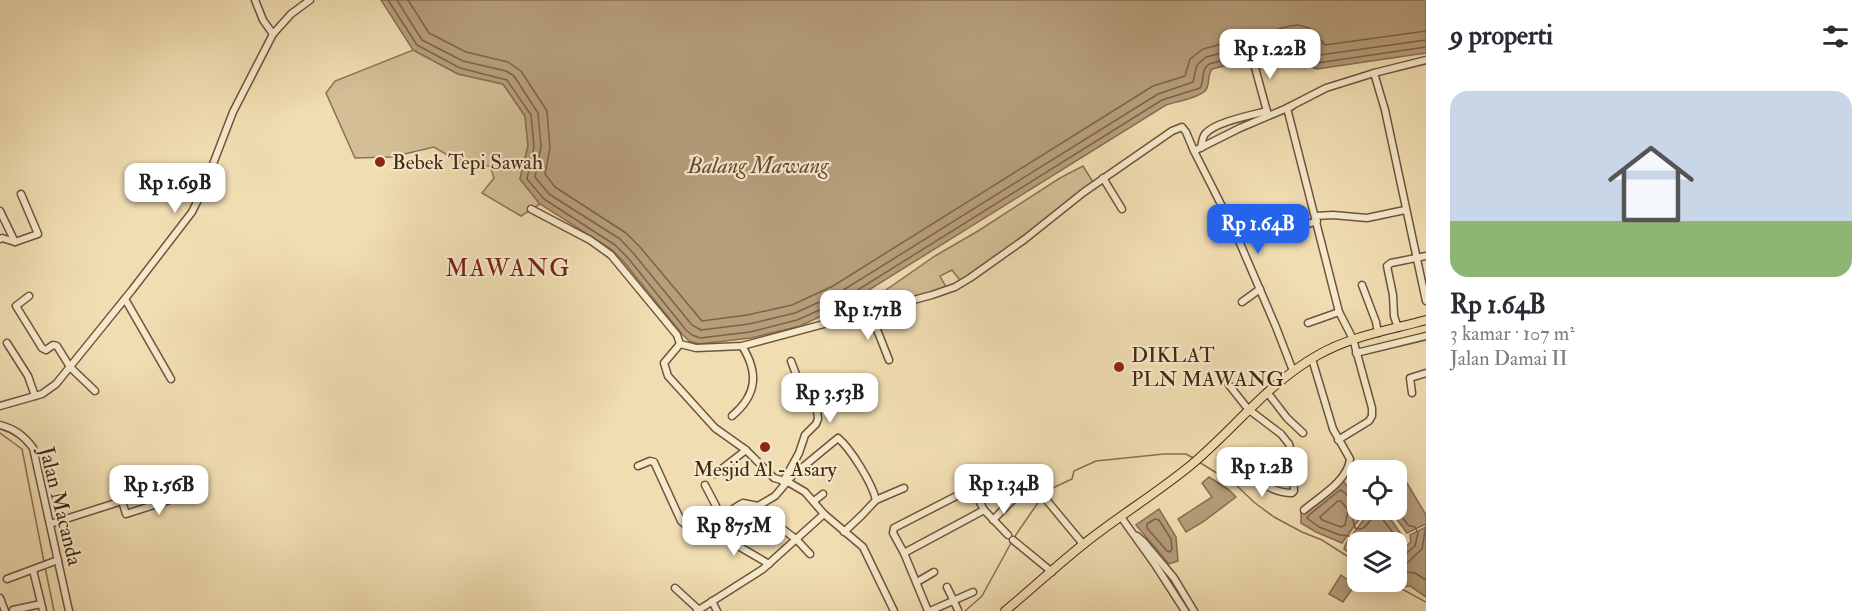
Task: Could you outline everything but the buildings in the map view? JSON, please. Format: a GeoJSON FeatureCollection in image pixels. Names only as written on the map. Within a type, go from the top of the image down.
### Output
{"type":"FeatureCollection","features":[{"type":"Feature","properties":{"kind":"main road"},"geometry":{"type":"LineString","coordinates":[[1005,611],[1083,544],[1161,490],[1202,455],[1248,409],[1293,371],[1353,339],[1426,320]]}},
{"type":"Feature","properties":{"kind":"street"},"geometry":{"type":"LineString","coordinates":[[255,0],[263,20],[273,34]]}},
{"type":"Feature","properties":{"kind":"street"},"geometry":{"type":"LineString","coordinates":[[0,406],[50,390],[125,299],[192,212],[203,190],[233,112],[273,34],[291,15],[310,0]]}},
{"type":"Feature","properties":{"kind":"street"},"geometry":{"type":"LineString","coordinates":[[1197,150],[1205,134],[1236,118],[1290,107],[1326,88],[1426,60]]}},
{"type":"Feature","properties":{"kind":"street"},"geometry":{"type":"LineString","coordinates":[[1255,66],[1268,113]]}},
{"type":"Feature","properties":{"kind":"street"},"geometry":{"type":"LineString","coordinates":[[1374,73],[1385,110],[1426,302]]}},
{"type":"Feature","properties":{"kind":"street"},"geometry":{"type":"LineString","coordinates":[[1290,107],[1339,312],[1353,339],[1370,401],[1372,416],[1369,421],[1338,440]]}},
{"type":"Feature","properties":{"kind":"street"},"geometry":{"type":"LineString","coordinates":[[1197,150],[1268,113]]}},
{"type":"Feature","properties":{"kind":"street"},"geometry":{"type":"LineString","coordinates":[[680,344],[696,348],[742,346],[955,287],[1025,239],[1148,146],[1182,127],[1197,150],[1236,234],[1293,371]]}},
{"type":"Feature","properties":{"kind":"street"},"geometry":{"type":"LineString","coordinates":[[1103,178],[1122,209]]}},
{"type":"Feature","properties":{"kind":"street"},"geometry":{"type":"LineString","coordinates":[[0,239],[15,242],[38,234],[21,194]]}},
{"type":"Feature","properties":{"kind":"street"},"geometry":{"type":"LineString","coordinates":[[531,209],[590,240],[611,255],[677,335],[680,344]]}},
{"type":"Feature","properties":{"kind":"street"},"geometry":{"type":"LineString","coordinates":[[1288,231],[1316,219],[1333,215],[1366,218],[1405,210]]}},
{"type":"Feature","properties":{"kind":"street"},"geometry":{"type":"LineString","coordinates":[[0,211],[15,242]]}},
{"type":"Feature","properties":{"kind":"street"},"geometry":{"type":"LineString","coordinates":[[1236,234],[1265,223]]}},
{"type":"Feature","properties":{"kind":"street"},"geometry":{"type":"LineString","coordinates":[[1398,328],[1394,316],[1393,295],[1387,266],[1391,263],[1426,256]]}},
{"type":"Feature","properties":{"kind":"street"},"geometry":{"type":"LineString","coordinates":[[1362,285],[1378,333]]}},
{"type":"Feature","properties":{"kind":"street"},"geometry":{"type":"LineString","coordinates":[[1242,302],[1260,289]]}},
{"type":"Feature","properties":{"kind":"street"},"geometry":{"type":"LineString","coordinates":[[29,296],[17,304],[16,308],[42,348],[46,350],[53,345],[57,346],[70,367],[95,391]]}},
{"type":"Feature","properties":{"kind":"street"},"geometry":{"type":"LineString","coordinates":[[125,299],[171,379]]}},
{"type":"Feature","properties":{"kind":"street"},"geometry":{"type":"LineString","coordinates":[[870,312],[889,360]]}},
{"type":"Feature","properties":{"kind":"street"},"geometry":{"type":"LineString","coordinates":[[1308,323],[1339,312]]}},
{"type":"Feature","properties":{"kind":"street"},"geometry":{"type":"LineString","coordinates":[[1356,353],[1426,336]]}},
{"type":"Feature","properties":{"kind":"street"},"geometry":{"type":"LineString","coordinates":[[7,343],[28,376],[35,396]]}},
{"type":"Feature","properties":{"kind":"street"},"geometry":{"type":"LineString","coordinates":[[680,344],[664,363],[668,376],[715,428],[746,450],[769,474],[805,492],[824,514],[863,548],[894,611]]}},
{"type":"Feature","properties":{"kind":"street"},"geometry":{"type":"LineString","coordinates":[[732,416],[741,409],[754,382],[749,358],[742,346]]}},
{"type":"Feature","properties":{"kind":"street"},"geometry":{"type":"LineString","coordinates":[[1304,510],[1342,478],[1350,459],[1333,429],[1312,359]]}},
{"type":"Feature","properties":{"kind":"street"},"geometry":{"type":"LineString","coordinates":[[638,466],[650,461],[654,462],[677,516],[702,540],[705,540],[725,515],[740,504],[758,506],[775,496],[785,482],[805,435],[818,419],[817,410],[799,382],[791,361]]}},
{"type":"Feature","properties":{"kind":"street"},"geometry":{"type":"LineString","coordinates":[[1412,393],[1410,378],[1426,373]]}},
{"type":"Feature","properties":{"kind":"street"},"geometry":{"type":"LineString","coordinates":[[1228,385],[1248,409],[1289,444],[1292,451],[1294,491],[1283,493],[1269,488],[1233,459]]}},
{"type":"Feature","properties":{"kind":"street"},"geometry":{"type":"LineString","coordinates":[[1267,392],[1287,418],[1303,433]]}},
{"type":"Feature","properties":{"kind":"street","name":"Jalan Macanda"},"geometry":{"type":"LineString","coordinates":[[0,425],[24,436],[33,448],[69,611]]}},
{"type":"Feature","properties":{"kind":"street"},"geometry":{"type":"LineString","coordinates":[[785,482],[838,438],[865,476],[876,500]]}},
{"type":"Feature","properties":{"kind":"street"},"geometry":{"type":"LineString","coordinates":[[715,474],[746,450]]}},
{"type":"Feature","properties":{"kind":"street"},"geometry":{"type":"LineString","coordinates":[[118,490],[126,514],[185,495],[178,473]]}},
{"type":"Feature","properties":{"kind":"street"},"geometry":{"type":"LineString","coordinates":[[993,520],[1038,474]]}},
{"type":"Feature","properties":{"kind":"street"},"geometry":{"type":"LineString","coordinates":[[150,485],[156,504]]}},
{"type":"Feature","properties":{"kind":"street"},"geometry":{"type":"LineString","coordinates":[[705,485],[716,506],[709,516],[716,527],[733,543],[770,564]]}},
{"type":"Feature","properties":{"kind":"street"},"geometry":{"type":"LineString","coordinates":[[844,532],[876,500],[904,488]]}},
{"type":"Feature","properties":{"kind":"street"},"geometry":{"type":"LineString","coordinates":[[973,592],[929,611],[892,531],[894,528],[970,489],[975,492],[984,510],[1010,538],[1052,572]]}},
{"type":"Feature","properties":{"kind":"street"},"geometry":{"type":"LineString","coordinates":[[814,501],[823,494]]}},
{"type":"Feature","properties":{"kind":"street"},"geometry":{"type":"LineString","coordinates":[[1044,497],[1083,544]]}},
{"type":"Feature","properties":{"kind":"street"},"geometry":{"type":"LineString","coordinates":[[51,524],[122,501]]}},
{"type":"Feature","properties":{"kind":"street"},"geometry":{"type":"LineString","coordinates":[[904,553],[984,510]]}},
{"type":"Feature","properties":{"kind":"street"},"geometry":{"type":"LineString","coordinates":[[675,588],[698,610],[770,564],[824,514]]}},
{"type":"Feature","properties":{"kind":"street"},"geometry":{"type":"LineString","coordinates":[[1121,517],[1185,611]]}},
{"type":"Feature","properties":{"kind":"street"},"geometry":{"type":"LineString","coordinates":[[776,524],[797,540],[810,554]]}},
{"type":"Feature","properties":{"kind":"street"},"geometry":{"type":"LineString","coordinates":[[1134,534],[1143,541],[1174,578],[1194,611]]}},
{"type":"Feature","properties":{"kind":"street"},"geometry":{"type":"LineString","coordinates":[[7,579],[57,560]]}},
{"type":"Feature","properties":{"kind":"street"},"geometry":{"type":"LineString","coordinates":[[13,610],[42,607],[33,570]]}},
{"type":"Feature","properties":{"kind":"street"},"geometry":{"type":"LineString","coordinates":[[917,582],[934,572]]}},
{"type":"Feature","properties":{"kind":"street"},"geometry":{"type":"LineString","coordinates":[[947,587],[958,610]]}},
{"type":"Feature","properties":{"kind":"street"},"geometry":{"type":"LineString","coordinates":[[0,598],[5,611]]}},
{"type":"Feature","properties":{"kind":"street"},"geometry":{"type":"LineString","coordinates":[[712,601],[717,611]]}},
{"type":"Feature","properties":{"kind":"shaded area"},"geometry":{"type":"Polygon","coordinates":[[[413,50],[458,74],[503,84],[525,116],[528,146],[520,179],[540,204],[521,216],[482,193],[494,178],[490,166],[464,165],[434,147],[392,157],[355,158],[326,93],[335,81],[413,50]]]}},
{"type":"Feature","properties":{"kind":"shaded area"},"geometry":{"type":"Polygon","coordinates":[[[1083,166],[1093,182],[962,283],[952,270],[940,276],[946,287],[918,298],[892,303],[886,290],[935,256],[1083,166]]]}},
{"type":"Feature","properties":{"kind":"water","name":"Balang Mawang"},"geometry":{"type":"Polygon","coordinates":[[[381,0],[1426,0],[1426,53],[1317,69],[1313,68],[1301,52],[1294,48],[1212,69],[1207,88],[1201,94],[1166,105],[843,306],[800,326],[751,338],[699,344],[689,341],[682,334],[611,249],[540,204],[520,179],[528,146],[525,116],[503,84],[458,74],[413,50],[381,0]]]}},
{"type":"Feature","properties":{"kind":"water"},"geometry":{"type":"Polygon","coordinates":[[[1209,477],[1236,497],[1186,532],[1178,519],[1212,497],[1202,483],[1209,477]]]}},
{"type":"Feature","properties":{"kind":"water"},"geometry":{"type":"Polygon","coordinates":[[[1342,479],[1347,486],[1347,520],[1359,520],[1350,532],[1347,532],[1342,543],[1301,523],[1301,513],[1342,479]]]}},
{"type":"Feature","properties":{"kind":"water"},"geometry":{"type":"Polygon","coordinates":[[[1407,483],[1426,515],[1426,524],[1406,532],[1397,520],[1407,520],[1407,483]]]}},
{"type":"Feature","properties":{"kind":"water"},"geometry":{"type":"Polygon","coordinates":[[[1159,509],[1176,537],[1178,561],[1169,564],[1136,525],[1159,509]]]}},
{"type":"Feature","properties":{"kind":"water"},"geometry":{"type":"Polygon","coordinates":[[[1363,520],[1391,520],[1400,532],[1354,532],[1363,520]]]}},
{"type":"Feature","properties":{"kind":"water"},"geometry":{"type":"Polygon","coordinates":[[[1426,527],[1426,597],[1407,586],[1407,545],[1411,542],[1410,535],[1426,527]]]}},
{"type":"Feature","properties":{"kind":"water"},"geometry":{"type":"Polygon","coordinates":[[[1341,575],[1347,579],[1347,592],[1350,592],[1343,602],[1329,594],[1341,575]]]}},
{"type":"Feature","properties":{"kind":"waterway"},"geometry":{"type":"LineString","coordinates":[[0,433],[22,449],[44,562]]}},
{"type":"Feature","properties":{"kind":"waterway"},"geometry":{"type":"LineString","coordinates":[[1013,539],[1046,491],[1072,479],[1074,471],[1096,461],[1164,454],[1186,454],[1195,459]]}},
{"type":"Feature","properties":{"kind":"waterway"},"geometry":{"type":"LineString","coordinates":[[1199,462],[1236,485],[1274,517],[1322,540],[1347,556]]}},
{"type":"Feature","properties":{"kind":"waterway"},"geometry":{"type":"LineString","coordinates":[[965,611],[982,596],[1011,543]]}},
{"type":"Feature","properties":{"kind":"waterway"},"geometry":{"type":"LineString","coordinates":[[45,567],[54,611]]}},
{"type":"Feature","properties":{"kind":"waterway"},"geometry":{"type":"LineString","coordinates":[[1407,592],[1426,602]]}},
{"type":"Feature","properties":{"kind":"place","name":"Bebek Tepi Sawah"},"geometry":{"type":"Point","coordinates":[380,162]}},
{"type":"Feature","properties":{"kind":"place","name":"DIKLAT PLN MAWANG"},"geometry":{"type":"Point","coordinates":[1119,367]}},
{"type":"Feature","properties":{"kind":"place","name":"Mesjid Al - Asary"},"geometry":{"type":"Point","coordinates":[765,447]}},
{"type":"Feature","properties":{"kind":"district","name":"MAWANG"},"geometry":{"type":"Point","coordinates":[508,268]}}]}
